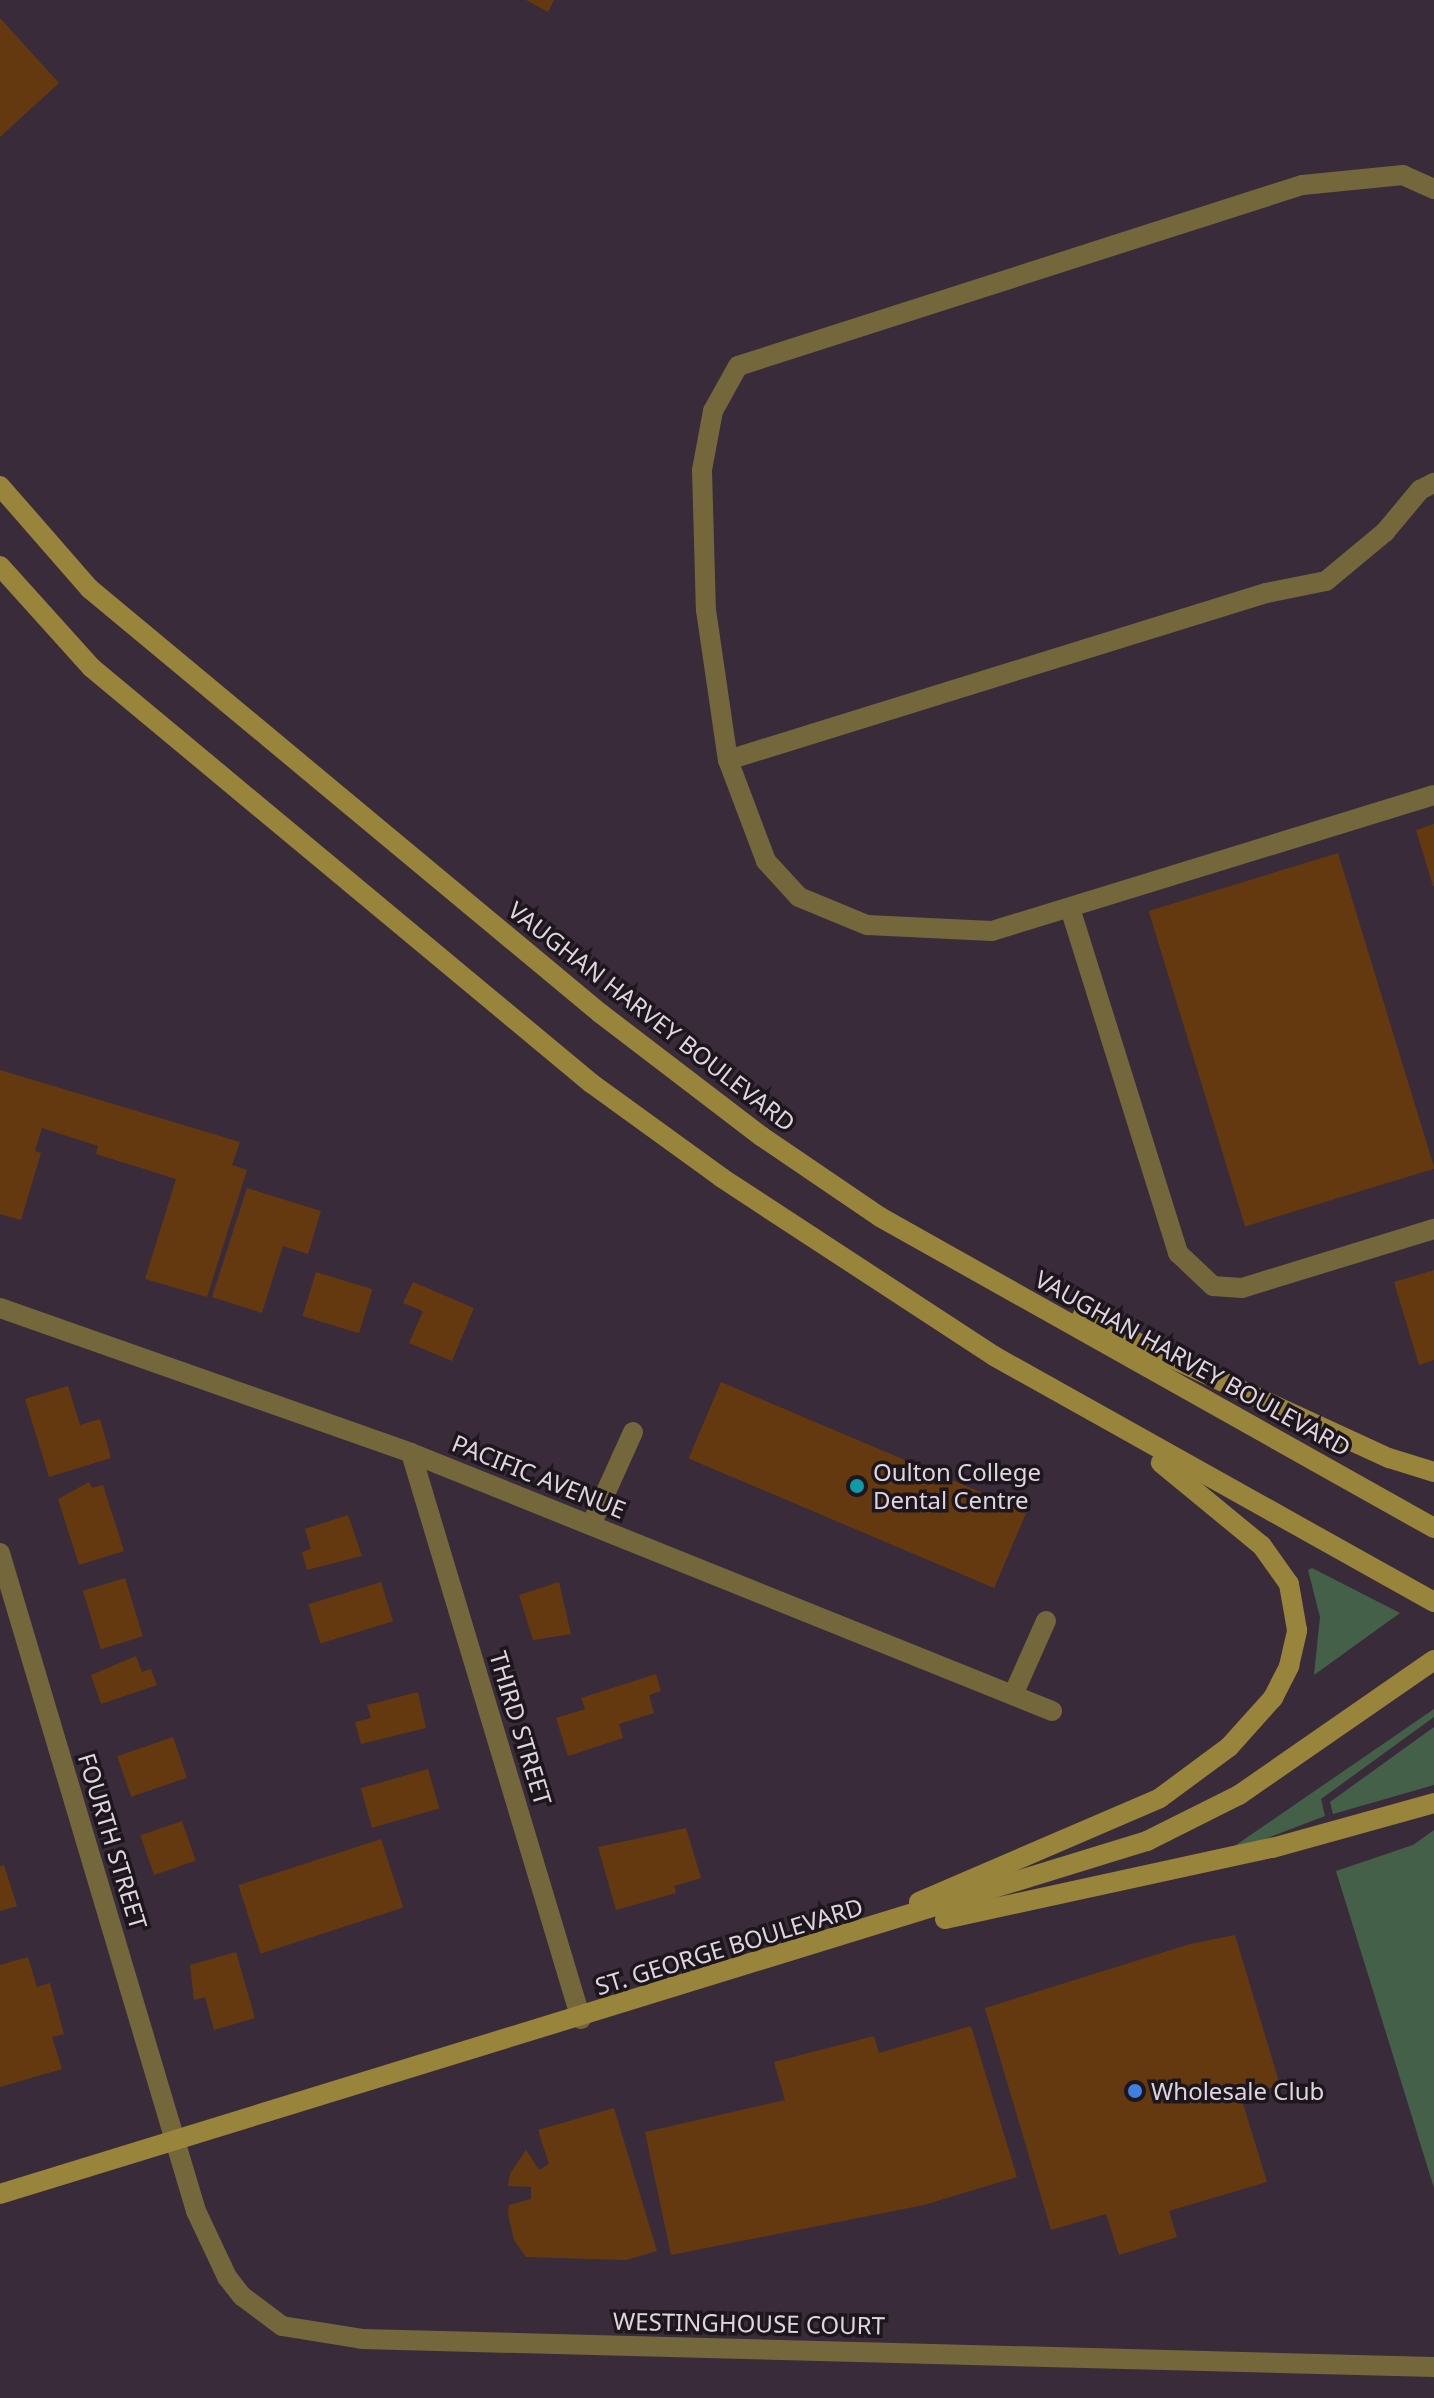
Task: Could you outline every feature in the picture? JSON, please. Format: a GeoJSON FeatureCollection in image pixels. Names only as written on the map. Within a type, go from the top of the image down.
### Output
{"type":"FeatureCollection","features":[{"type":"Feature","properties":{"kind":"main road","name":"VAUGHAN HARVEY BOULEVARD"},"geometry":{"type":"LineString","coordinates":[[0,486],[90,589],[600,1013],[761,1136],[943,1253],[1434,1528]]}},
{"type":"Feature","properties":{"kind":"main road"},"geometry":{"type":"LineString","coordinates":[[0,566],[92,668],[591,1083],[847,1262],[1124,1433],[1434,1602]]}},
{"type":"Feature","properties":{"kind":"main road"},"geometry":{"type":"LineString","coordinates":[[943,1253],[1389,1458],[1434,1472]]}},
{"type":"Feature","properties":{"kind":"main road"},"geometry":{"type":"LineString","coordinates":[[809,1948],[1160,1798],[1229,1747],[1273,1698],[1289,1666],[1297,1630],[1295,1605],[1278,1563],[1124,1433]]}},
{"type":"Feature","properties":{"kind":"main road","name":"ST. GEORGE BOULEVARD"},"geometry":{"type":"LineString","coordinates":[[0,2194],[176,2144],[1115,1853],[1200,1817],[1279,1769],[1434,1660]]}},
{"type":"Feature","properties":{"kind":"main road"},"geometry":{"type":"LineString","coordinates":[[809,1948],[1272,1848],[1434,1803]]}},
{"type":"Feature","properties":{"kind":"street"},"geometry":{"type":"LineString","coordinates":[[1434,189],[1403,175],[1302,185],[738,366],[713,411],[702,470],[706,610],[728,760],[766,861],[799,897],[867,925],[992,931],[1434,795]]}},
{"type":"Feature","properties":{"kind":"street"},"geometry":{"type":"LineString","coordinates":[[728,760],[1266,593],[1326,581],[1385,532],[1420,490],[1434,483]]}},
{"type":"Feature","properties":{"kind":"street"},"geometry":{"type":"LineString","coordinates":[[1070,908],[1178,1253],[1213,1286],[1242,1288],[1434,1229]]}},
{"type":"Feature","properties":{"kind":"street","name":"PACIFIC AVENUE"},"geometry":{"type":"LineString","coordinates":[[0,1308],[411,1453],[1052,1711]]}},
{"type":"Feature","properties":{"kind":"street"},"geometry":{"type":"LineString","coordinates":[[591,1525],[633,1432]]}},
{"type":"Feature","properties":{"kind":"street","name":"THIRD STREET"},"geometry":{"type":"LineString","coordinates":[[411,1453],[581,2019]]}},
{"type":"Feature","properties":{"kind":"street","name":"FOURTH STREET"},"geometry":{"type":"LineString","coordinates":[[0,1553],[176,2144]]}},
{"type":"Feature","properties":{"kind":"street"},"geometry":{"type":"LineString","coordinates":[[1013,1695],[1046,1621]]}},
{"type":"Feature","properties":{"kind":"street","name":"WESTINGHOUSE COURT"},"geometry":{"type":"LineString","coordinates":[[176,2144],[214,2255],[242,2296],[282,2326],[331,2338],[1434,2367]]}},
{"type":"Feature","properties":{"kind":"green space"},"geometry":{"type":"Polygon","coordinates":[[[1312,1568],[1400,1613],[1314,1675],[1320,1617],[1308,1570],[1312,1568]]]}},
{"type":"Feature","properties":{"kind":"green space"},"geometry":{"type":"Polygon","coordinates":[[[1434,1709],[1434,1717],[1321,1799],[1325,1816],[1220,1856],[1434,1709]]]}},
{"type":"Feature","properties":{"kind":"green space"},"geometry":{"type":"Polygon","coordinates":[[[1434,1727],[1434,1785],[1333,1814],[1330,1802],[1434,1727]]]}},
{"type":"Feature","properties":{"kind":"green space"},"geometry":{"type":"Polygon","coordinates":[[[1434,1830],[1434,2188],[1336,1871],[1413,1845],[1434,1830]]]}},
{"type":"Feature","properties":{"kind":"building"},"geometry":{"type":"Polygon","coordinates":[[[526,0],[554,0],[548,12],[526,0]]]}},
{"type":"Feature","properties":{"kind":"building"},"geometry":{"type":"Polygon","coordinates":[[[0,18],[59,83],[0,137],[0,18]]]}},
{"type":"Feature","properties":{"kind":"building"},"geometry":{"type":"Polygon","coordinates":[[[1434,824],[1434,886],[1433,886],[1416,830],[1434,824]]]}},
{"type":"Feature","properties":{"kind":"building"},"geometry":{"type":"Polygon","coordinates":[[[1338,853],[1434,1169],[1245,1226],[1149,911],[1338,853]]]}},
{"type":"Feature","properties":{"kind":"building"},"geometry":{"type":"Polygon","coordinates":[[[0,1070],[240,1142],[232,1165],[247,1170],[207,1297],[145,1279],[176,1179],[96,1154],[98,1146],[42,1128],[35,1151],[41,1153],[21,1220],[0,1214],[0,1070]]]}},
{"type":"Feature","properties":{"kind":"building"},"geometry":{"type":"Polygon","coordinates":[[[247,1188],[321,1211],[308,1254],[283,1246],[262,1313],[212,1297],[247,1188]]]}},
{"type":"Feature","properties":{"kind":"building"},"geometry":{"type":"Polygon","coordinates":[[[1434,1270],[1434,1360],[1419,1365],[1394,1282],[1434,1270]]]}},
{"type":"Feature","properties":{"kind":"building"},"geometry":{"type":"Polygon","coordinates":[[[316,1272],[372,1289],[359,1333],[303,1316],[316,1272]]]}},
{"type":"Feature","properties":{"kind":"building"},"geometry":{"type":"Polygon","coordinates":[[[413,1282],[474,1308],[452,1361],[409,1343],[423,1311],[403,1303],[413,1282]]]}},
{"type":"Feature","properties":{"kind":"building","name":"Oulton College Dental Centre"},"geometry":{"type":"Polygon","coordinates":[[[721,1382],[1027,1512],[994,1588],[689,1458],[721,1382]]]}},
{"type":"Feature","properties":{"kind":"building"},"geometry":{"type":"Polygon","coordinates":[[[68,1386],[80,1425],[100,1419],[111,1458],[49,1477],[25,1399],[68,1386]]]}},
{"type":"Feature","properties":{"kind":"building"},"geometry":{"type":"Polygon","coordinates":[[[89,1482],[92,1488],[103,1485],[124,1551],[79,1565],[58,1499],[89,1482]]]}},
{"type":"Feature","properties":{"kind":"building"},"geometry":{"type":"Polygon","coordinates":[[[348,1515],[362,1556],[307,1570],[302,1552],[311,1549],[305,1529],[348,1515]]]}},
{"type":"Feature","properties":{"kind":"building"},"geometry":{"type":"Polygon","coordinates":[[[125,1578],[143,1636],[101,1649],[83,1591],[125,1578]]]}},
{"type":"Feature","properties":{"kind":"building"},"geometry":{"type":"Polygon","coordinates":[[[381,1582],[393,1621],[320,1643],[308,1604],[381,1582]]]}},
{"type":"Feature","properties":{"kind":"building"},"geometry":{"type":"Polygon","coordinates":[[[559,1582],[571,1634],[533,1640],[519,1595],[559,1582]]]}},
{"type":"Feature","properties":{"kind":"building"},"geometry":{"type":"Polygon","coordinates":[[[136,1656],[142,1672],[151,1669],[157,1685],[101,1704],[91,1675],[136,1656]]]}},
{"type":"Feature","properties":{"kind":"building"},"geometry":{"type":"Polygon","coordinates":[[[656,1674],[661,1691],[649,1695],[654,1713],[619,1724],[623,1738],[568,1756],[556,1718],[585,1709],[581,1698],[656,1674]]]}},
{"type":"Feature","properties":{"kind":"building"},"geometry":{"type":"Polygon","coordinates":[[[418,1692],[426,1728],[361,1744],[355,1722],[371,1718],[367,1705],[418,1692]]]}},
{"type":"Feature","properties":{"kind":"building"},"geometry":{"type":"Polygon","coordinates":[[[173,1737],[187,1778],[131,1797],[117,1756],[173,1737]]]}},
{"type":"Feature","properties":{"kind":"building"},"geometry":{"type":"Polygon","coordinates":[[[428,1769],[439,1808],[372,1828],[361,1788],[428,1769]]]}},
{"type":"Feature","properties":{"kind":"building"},"geometry":{"type":"Polygon","coordinates":[[[182,1821],[196,1861],[154,1875],[140,1835],[182,1821]]]}},
{"type":"Feature","properties":{"kind":"building"},"geometry":{"type":"Polygon","coordinates":[[[686,1828],[701,1878],[674,1886],[676,1893],[616,1910],[598,1847],[686,1828]]]}},
{"type":"Feature","properties":{"kind":"building"},"geometry":{"type":"Polygon","coordinates":[[[381,1839],[403,1907],[261,1954],[238,1885],[381,1839]]]}},
{"type":"Feature","properties":{"kind":"building"},"geometry":{"type":"Polygon","coordinates":[[[4,1865],[17,1906],[0,1911],[0,1866],[4,1865]]]}},
{"type":"Feature","properties":{"kind":"building","name":"Wholesale Club"},"geometry":{"type":"Polygon","coordinates":[[[1235,1935],[1280,2085],[1241,2097],[1267,2182],[1169,2211],[1177,2237],[1119,2255],[1106,2214],[1051,2230],[985,2008],[1190,1944],[1235,1935]]]}},
{"type":"Feature","properties":{"kind":"building"},"geometry":{"type":"Polygon","coordinates":[[[236,1952],[255,2018],[214,2030],[205,1997],[194,2000],[190,1965],[236,1952]]]}},
{"type":"Feature","properties":{"kind":"building"},"geometry":{"type":"Polygon","coordinates":[[[28,1957],[37,1987],[50,1983],[64,2034],[52,2037],[62,2069],[0,2087],[0,1965],[28,1957]]]}},
{"type":"Feature","properties":{"kind":"building"},"geometry":{"type":"Polygon","coordinates":[[[971,2026],[1017,2177],[924,2205],[671,2255],[645,2132],[785,2100],[774,2062],[874,2036],[879,2053],[971,2026]]]}},
{"type":"Feature","properties":{"kind":"building"},"geometry":{"type":"Polygon","coordinates":[[[614,2108],[657,2251],[626,2260],[526,2257],[514,2240],[508,2214],[509,2205],[531,2199],[531,2187],[508,2186],[510,2174],[526,2150],[539,2170],[549,2164],[538,2130],[614,2108]]]}},
{"type":"Feature","properties":{"kind":"place","name":"Oulton College Dental Centre"},"geometry":{"type":"Point","coordinates":[857,1486]}},
{"type":"Feature","properties":{"kind":"place","name":"Wholesale Club"},"geometry":{"type":"Point","coordinates":[1135,2091]}}]}
